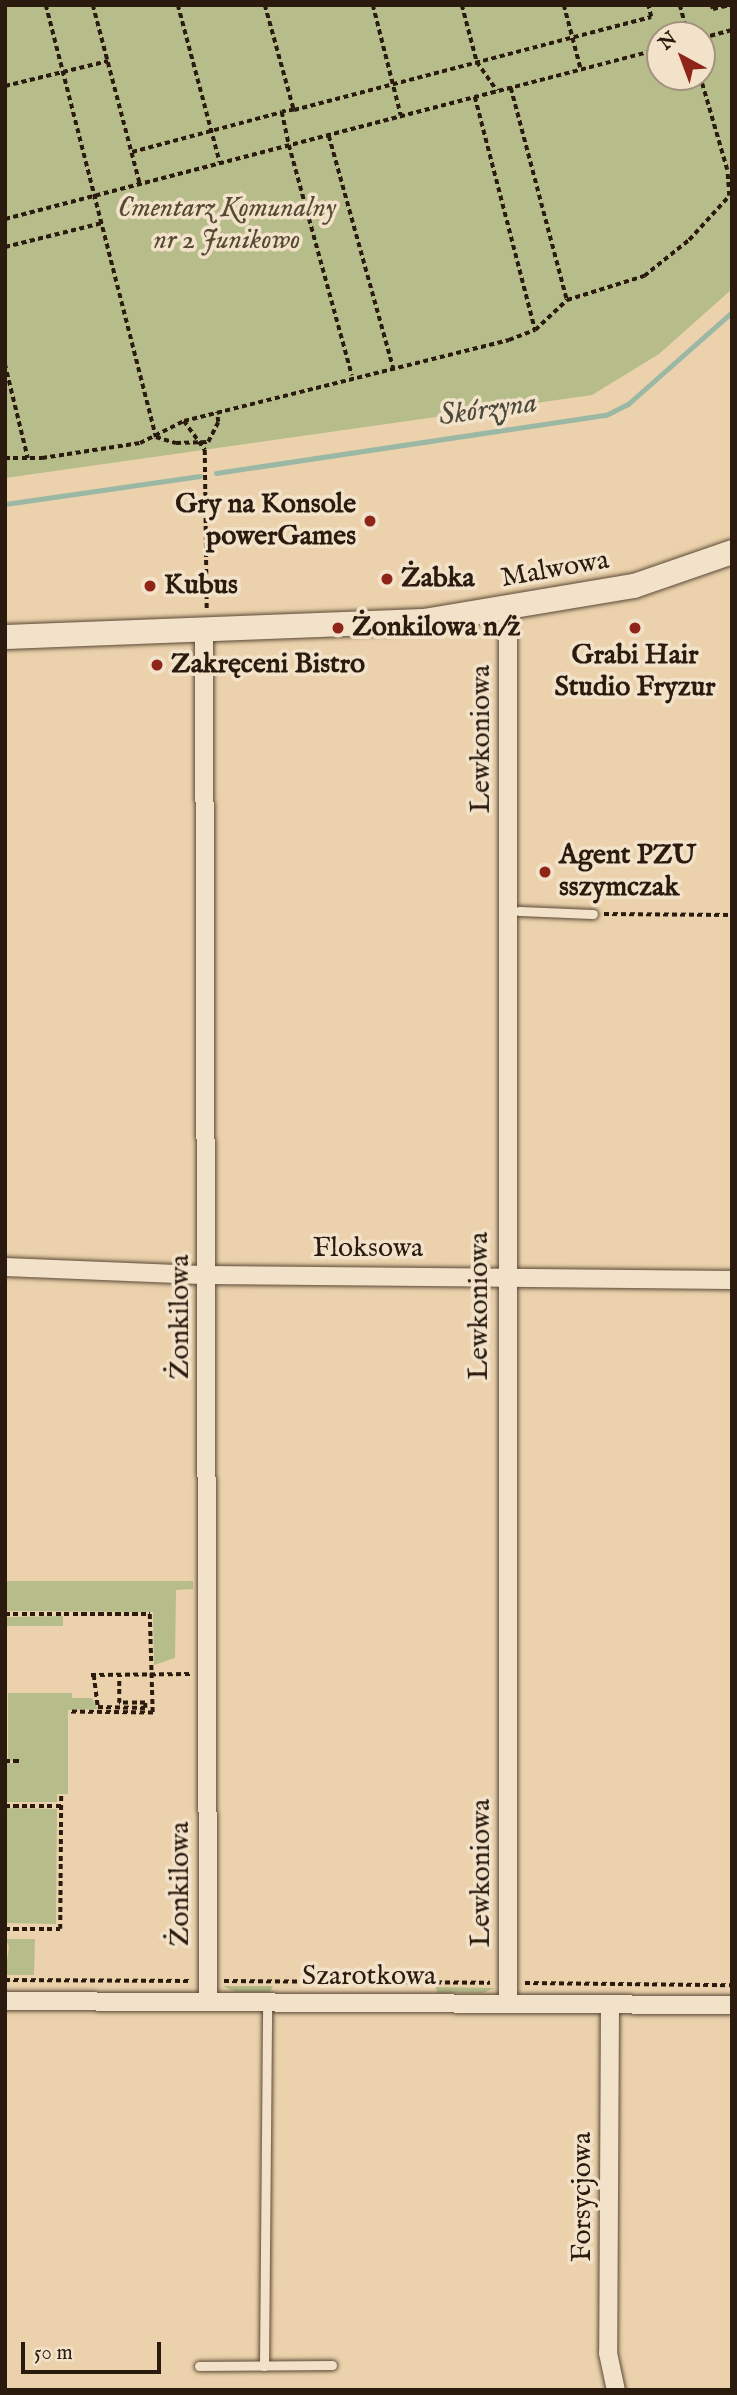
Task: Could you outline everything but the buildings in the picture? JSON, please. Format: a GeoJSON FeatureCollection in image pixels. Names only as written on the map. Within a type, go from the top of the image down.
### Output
{"type":"FeatureCollection","features":[{"type":"Feature","properties":{"kind":"street","name":"Malwowa"},"geometry":{"type":"LineString","coordinates":[[5,637],[205,625],[382,625],[508,609],[634,586],[732,553]]}},
{"type":"Feature","properties":{"kind":"street","name":"Lewkoniowa"},"geometry":{"type":"LineString","coordinates":[[508,609],[508,2004]]}},
{"type":"Feature","properties":{"kind":"street","name":"Żonkilowa"},"geometry":{"type":"LineString","coordinates":[[205,625],[208,1275],[203,1976],[208,2002]]}},
{"type":"Feature","properties":{"kind":"street","name":"Floksowa"},"geometry":{"type":"LineString","coordinates":[[5,1268],[208,1275],[506,1275],[732,1280]]}},
{"type":"Feature","properties":{"kind":"street","name":"Szarotkowa"},"geometry":{"type":"LineString","coordinates":[[5,2001],[732,2005]]}},
{"type":"Feature","properties":{"kind":"street","name":"Forsycjowa"},"geometry":{"type":"LineString","coordinates":[[610,2004],[608,2353],[616,2390]]}},
{"type":"Feature","properties":{"kind":"lane"},"geometry":{"type":"LineString","coordinates":[[519,911],[593,914]]}},
{"type":"Feature","properties":{"kind":"lane"},"geometry":{"type":"LineString","coordinates":[[264,2366],[267,2002]]}},
{"type":"Feature","properties":{"kind":"lane"},"geometry":{"type":"LineString","coordinates":[[199,2366],[332,2365]]}},
{"type":"Feature","properties":{"kind":"path"},"geometry":{"type":"LineString","coordinates":[[46,5],[156,437]]}},
{"type":"Feature","properties":{"kind":"path"},"geometry":{"type":"LineString","coordinates":[[93,5],[140,184]]}},
{"type":"Feature","properties":{"kind":"path"},"geometry":{"type":"LineString","coordinates":[[178,5],[220,163]]}},
{"type":"Feature","properties":{"kind":"path"},"geometry":{"type":"LineString","coordinates":[[265,5],[294,110]]}},
{"type":"Feature","properties":{"kind":"path"},"geometry":{"type":"LineString","coordinates":[[373,5],[401,116]]}},
{"type":"Feature","properties":{"kind":"path"},"geometry":{"type":"LineString","coordinates":[[462,5],[477,62],[496,92]]}},
{"type":"Feature","properties":{"kind":"path"},"geometry":{"type":"LineString","coordinates":[[564,5],[581,70]]}},
{"type":"Feature","properties":{"kind":"path"},"geometry":{"type":"LineString","coordinates":[[131,152],[651,17],[648,5]]}},
{"type":"Feature","properties":{"kind":"path"},"geometry":{"type":"LineString","coordinates":[[712,5],[713,9],[730,5]]}},
{"type":"Feature","properties":{"kind":"path"},"geometry":{"type":"LineString","coordinates":[[5,219],[646,53]]}},
{"type":"Feature","properties":{"kind":"path"},"geometry":{"type":"LineString","coordinates":[[5,86],[107,61]]}},
{"type":"Feature","properties":{"kind":"path"},"geometry":{"type":"LineString","coordinates":[[511,88],[567,300]]}},
{"type":"Feature","properties":{"kind":"path"},"geometry":{"type":"LineString","coordinates":[[5,458],[28,458],[156,437],[184,421],[535,330],[567,300],[644,276],[689,240],[729,196],[727,170],[704,91]]}},
{"type":"Feature","properties":{"kind":"path"},"geometry":{"type":"LineString","coordinates":[[475,97],[535,330]]}},
{"type":"Feature","properties":{"kind":"path"},"geometry":{"type":"LineString","coordinates":[[282,112],[352,377]]}},
{"type":"Feature","properties":{"kind":"path"},"geometry":{"type":"LineString","coordinates":[[329,135],[393,367]]}},
{"type":"Feature","properties":{"kind":"path"},"geometry":{"type":"LineString","coordinates":[[5,247],[102,222]]}},
{"type":"Feature","properties":{"kind":"path"},"geometry":{"type":"LineString","coordinates":[[5,364],[28,458]]}},
{"type":"Feature","properties":{"kind":"path"},"geometry":{"type":"LineString","coordinates":[[156,437],[176,443],[212,439],[217,412]]}},
{"type":"Feature","properties":{"kind":"path"},"geometry":{"type":"LineString","coordinates":[[184,421],[200,440],[208,480],[205,625]]}},
{"type":"Feature","properties":{"kind":"path"},"geometry":{"type":"LineString","coordinates":[[593,914],[732,915]]}},
{"type":"Feature","properties":{"kind":"path"},"geometry":{"type":"LineString","coordinates":[[5,1614],[150,1614],[153,1713],[68,1712]]}},
{"type":"Feature","properties":{"kind":"path"},"geometry":{"type":"LineString","coordinates":[[195,1661],[195,1682]]}},
{"type":"Feature","properties":{"kind":"path"},"geometry":{"type":"LineString","coordinates":[[119,1675],[119,1703],[145,1703],[145,1708],[98,1707],[93,1675],[195,1674]]}},
{"type":"Feature","properties":{"kind":"path"},"geometry":{"type":"LineString","coordinates":[[5,1761],[22,1761]]}},
{"type":"Feature","properties":{"kind":"path"},"geometry":{"type":"LineString","coordinates":[[5,1929],[60,1929],[61,1794]]}},
{"type":"Feature","properties":{"kind":"path"},"geometry":{"type":"LineString","coordinates":[[5,1806],[61,1806]]}},
{"type":"Feature","properties":{"kind":"path"},"geometry":{"type":"LineString","coordinates":[[5,1980],[203,1976],[220,1981],[732,1985]]}},
{"type":"Feature","properties":{"kind":"green space","name":"Cmentarz Komunalny nr 2 Junikowo"},"geometry":{"type":"Polygon","coordinates":[[[5,5],[732,5],[732,289],[659,354],[592,395],[5,478],[5,5]]]}},
{"type":"Feature","properties":{"kind":"green space"},"geometry":{"type":"Polygon","coordinates":[[[5,1581],[193,1581],[193,1589],[176,1590],[175,1658],[154,1665],[153,1612],[5,1611],[5,1581]]]}},
{"type":"Feature","properties":{"kind":"green space"},"geometry":{"type":"Polygon","coordinates":[[[63,1616],[63,1626],[5,1626],[5,1617],[63,1616]]]}},
{"type":"Feature","properties":{"kind":"green space"},"geometry":{"type":"Polygon","coordinates":[[[8,1693],[72,1693],[72,1698],[92,1698],[98,1709],[68,1710],[68,1794],[57,1794],[57,1802],[5,1802],[5,1763],[22,1763],[8,1760],[8,1693]]]}},
{"type":"Feature","properties":{"kind":"green space"},"geometry":{"type":"Polygon","coordinates":[[[5,1808],[57,1809],[56,1924],[5,1923],[5,1808]]]}},
{"type":"Feature","properties":{"kind":"green space"},"geometry":{"type":"Polygon","coordinates":[[[5,1939],[35,1939],[34,1975],[5,1975],[9,1946],[5,1939]]]}},
{"type":"Feature","properties":{"kind":"green space"},"geometry":{"type":"Polygon","coordinates":[[[223,1986],[273,1986],[270,1992],[235,1992],[223,1986]]]}},
{"type":"Feature","properties":{"kind":"green space"},"geometry":{"type":"Polygon","coordinates":[[[435,1987],[495,1988],[483,1993],[438,1993],[435,1987]]]}},
{"type":"Feature","properties":{"kind":"waterway","name":"Skórzyna"},"geometry":{"type":"LineString","coordinates":[[216,473],[606,415],[628,404],[732,312]]}},
{"type":"Feature","properties":{"kind":"waterway","name":"Skórzyna"},"geometry":{"type":"LineString","coordinates":[[5,504],[200,476]]}},
{"type":"Feature","properties":{"kind":"place","name":"Gry na Konsole powerGames"},"geometry":{"type":"Point","coordinates":[370,521]}},
{"type":"Feature","properties":{"kind":"place","name":"Żabka"},"geometry":{"type":"Point","coordinates":[387,579]}},
{"type":"Feature","properties":{"kind":"place","name":"Kubus"},"geometry":{"type":"Point","coordinates":[150,586]}},
{"type":"Feature","properties":{"kind":"place","name":"Żonkilowa n/ż"},"geometry":{"type":"Point","coordinates":[338,628]}},
{"type":"Feature","properties":{"kind":"place","name":"Grabi Hair Studio Fryzur"},"geometry":{"type":"Point","coordinates":[635,628]}},
{"type":"Feature","properties":{"kind":"place","name":"Zakręceni Bistro"},"geometry":{"type":"Point","coordinates":[157,665]}},
{"type":"Feature","properties":{"kind":"place","name":"Agent PZU sszymczak"},"geometry":{"type":"Point","coordinates":[545,872]}}]}
